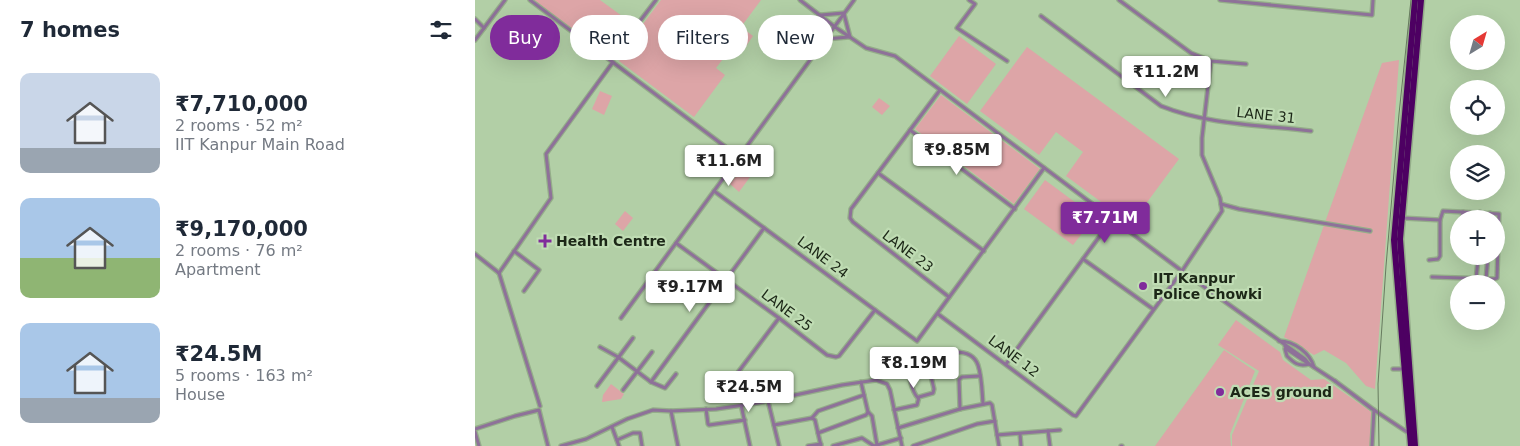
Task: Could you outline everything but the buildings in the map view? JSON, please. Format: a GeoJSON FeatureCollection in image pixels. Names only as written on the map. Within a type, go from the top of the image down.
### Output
{"type":"FeatureCollection","features":[{"type":"Feature","properties":{"kind":"highway"},"geometry":{"type":"LineString","coordinates":[[1415,0],[1394,240],[1404,369],[1415,446]]}},
{"type":"Feature","properties":{"kind":"highway"},"geometry":{"type":"LineString","coordinates":[[1411,446],[1413,434],[1400,258],[1421,0]]}},
{"type":"Feature","properties":{"kind":"street"},"geometry":{"type":"LineString","coordinates":[[475,40],[505,0]]}},
{"type":"Feature","properties":{"kind":"street"},"geometry":{"type":"LineString","coordinates":[[530,0],[739,157]]}},
{"type":"Feature","properties":{"kind":"street"},"geometry":{"type":"LineString","coordinates":[[499,272],[551,198],[545,154],[656,0]]}},
{"type":"Feature","properties":{"kind":"street"},"geometry":{"type":"LineString","coordinates":[[800,0],[820,15],[844,13]]}},
{"type":"Feature","properties":{"kind":"street"},"geometry":{"type":"LineString","coordinates":[[833,30],[854,0]]}},
{"type":"Feature","properties":{"kind":"street"},"geometry":{"type":"LineString","coordinates":[[969,0],[975,4],[957,28],[1007,61]]}},
{"type":"Feature","properties":{"kind":"street"},"geometry":{"type":"LineString","coordinates":[[1119,0],[1191,53],[1211,61],[1246,64]]}},
{"type":"Feature","properties":{"kind":"street"},"geometry":{"type":"LineString","coordinates":[[1220,0],[1372,15],[1373,0]]}},
{"type":"Feature","properties":{"kind":"street"},"geometry":{"type":"LineString","coordinates":[[844,13],[850,37]]}},
{"type":"Feature","properties":{"kind":"street","name":"LANE 31"},"geometry":{"type":"LineString","coordinates":[[1041,16],[1161,106],[1204,119],[1311,131]]}},
{"type":"Feature","properties":{"kind":"street"},"geometry":{"type":"LineString","coordinates":[[475,19],[484,28]]}},
{"type":"Feature","properties":{"kind":"street"},"geometry":{"type":"LineString","coordinates":[[835,27],[866,48],[895,56],[1309,364],[1373,409],[1413,434]]}},
{"type":"Feature","properties":{"kind":"street"},"geometry":{"type":"LineString","coordinates":[[833,38],[850,37]]}},
{"type":"Feature","properties":{"kind":"street"},"geometry":{"type":"LineString","coordinates":[[621,318],[811,60]]}},
{"type":"Feature","properties":{"kind":"street"},"geometry":{"type":"LineString","coordinates":[[1083,259],[1154,310],[1219,217],[1222,211],[1221,204],[1203,155],[1204,119],[1211,61]]}},
{"type":"Feature","properties":{"kind":"street"},"geometry":{"type":"LineString","coordinates":[[940,90],[878,173],[984,251]]}},
{"type":"Feature","properties":{"kind":"street"},"geometry":{"type":"LineString","coordinates":[[910,130],[1015,209]]}},
{"type":"Feature","properties":{"kind":"street"},"geometry":{"type":"LineString","coordinates":[[938,314],[1045,168]]}},
{"type":"Feature","properties":{"kind":"street","name":"LANE 23"},"geometry":{"type":"LineString","coordinates":[[878,173],[851,209],[850,218],[949,297]]}},
{"type":"Feature","properties":{"kind":"street","name":"LANE 24"},"geometry":{"type":"LineString","coordinates":[[714,191],[917,341],[938,314]]}},
{"type":"Feature","properties":{"kind":"street"},"geometry":{"type":"LineString","coordinates":[[1221,204],[1239,209],[1370,231]]}},
{"type":"Feature","properties":{"kind":"street"},"geometry":{"type":"LineString","coordinates":[[1429,260],[1438,259],[1440,256],[1440,220],[1443,211],[1450,211]]}},
{"type":"Feature","properties":{"kind":"street"},"geometry":{"type":"LineString","coordinates":[[1006,364],[1113,218]]}},
{"type":"Feature","properties":{"kind":"street"},"geometry":{"type":"LineString","coordinates":[[1402,218],[1440,220]]}},
{"type":"Feature","properties":{"kind":"street"},"geometry":{"type":"LineString","coordinates":[[651,382],[765,228]]}},
{"type":"Feature","properties":{"kind":"street","name":"LANE 25"},"geometry":{"type":"LineString","coordinates":[[676,243],[827,355],[839,356],[875,310]]}},
{"type":"Feature","properties":{"kind":"street"},"geometry":{"type":"LineString","coordinates":[[514,251],[539,270],[524,291]]}},
{"type":"Feature","properties":{"kind":"street"},"geometry":{"type":"LineString","coordinates":[[475,254],[499,272],[540,406]]}},
{"type":"Feature","properties":{"kind":"street"},"geometry":{"type":"LineString","coordinates":[[1432,278],[1450,278]]}},
{"type":"Feature","properties":{"kind":"street","name":"LANE 12"},"geometry":{"type":"LineString","coordinates":[[938,314],[1073,416],[1076,416],[1154,310]]}},
{"type":"Feature","properties":{"kind":"street"},"geometry":{"type":"LineString","coordinates":[[736,375],[779,318]]}},
{"type":"Feature","properties":{"kind":"street"},"geometry":{"type":"LineString","coordinates":[[597,386],[633,338]]}},
{"type":"Feature","properties":{"kind":"street"},"geometry":{"type":"LineString","coordinates":[[1278,341],[1288,342],[1307,353],[1314,367]]}},
{"type":"Feature","properties":{"kind":"street"},"geometry":{"type":"LineString","coordinates":[[1285,346],[1287,356],[1297,365],[1309,364]]}},
{"type":"Feature","properties":{"kind":"street"},"geometry":{"type":"LineString","coordinates":[[600,347],[618,357],[651,382],[665,388],[676,374]]}},
{"type":"Feature","properties":{"kind":"street"},"geometry":{"type":"LineString","coordinates":[[894,410],[918,404],[918,398],[915,394],[909,372],[908,366],[910,362],[961,351],[971,356],[976,362],[980,376],[983,404]]}},
{"type":"Feature","properties":{"kind":"street"},"geometry":{"type":"LineString","coordinates":[[623,390],[652,352]]}},
{"type":"Feature","properties":{"kind":"street"},"geometry":{"type":"LineString","coordinates":[[918,398],[934,392],[929,368]]}},
{"type":"Feature","properties":{"kind":"street"},"geometry":{"type":"LineString","coordinates":[[1393,369],[1404,369]]}},
{"type":"Feature","properties":{"kind":"street"},"geometry":{"type":"LineString","coordinates":[[960,409],[959,380],[962,376],[980,376]]}},
{"type":"Feature","properties":{"kind":"street"},"geometry":{"type":"LineString","coordinates":[[561,446],[586,439],[627,419],[653,410],[671,411],[741,405],[876,380],[887,384],[890,390],[903,446]]}},
{"type":"Feature","properties":{"kind":"street"},"geometry":{"type":"LineString","coordinates":[[861,382],[868,412],[872,416],[875,445]]}},
{"type":"Feature","properties":{"kind":"street"},"geometry":{"type":"LineString","coordinates":[[774,425],[812,418],[818,411],[864,395]]}},
{"type":"Feature","properties":{"kind":"street"},"geometry":{"type":"LineString","coordinates":[[769,401],[779,446]]}},
{"type":"Feature","properties":{"kind":"street"},"geometry":{"type":"LineString","coordinates":[[898,428],[960,409],[990,403],[992,405],[999,446]]}},
{"type":"Feature","properties":{"kind":"street"},"geometry":{"type":"LineString","coordinates":[[741,405],[750,446]]}},
{"type":"Feature","properties":{"kind":"street"},"geometry":{"type":"LineString","coordinates":[[706,409],[709,426],[745,420]]}},
{"type":"Feature","properties":{"kind":"street"},"geometry":{"type":"LineString","coordinates":[[1372,446],[1373,409]]}},
{"type":"Feature","properties":{"kind":"street"},"geometry":{"type":"LineString","coordinates":[[479,446],[475,431],[515,416],[539,410],[548,446]]}},
{"type":"Feature","properties":{"kind":"street"},"geometry":{"type":"LineString","coordinates":[[671,411],[678,446]]}},
{"type":"Feature","properties":{"kind":"street"},"geometry":{"type":"LineString","coordinates":[[818,433],[866,415],[868,412]]}},
{"type":"Feature","properties":{"kind":"street"},"geometry":{"type":"LineString","coordinates":[[808,446],[821,445],[815,420],[812,418]]}},
{"type":"Feature","properties":{"kind":"street"},"geometry":{"type":"LineString","coordinates":[[913,446],[977,424],[995,421]]}},
{"type":"Feature","properties":{"kind":"street"},"geometry":{"type":"LineString","coordinates":[[612,427],[619,446]]}},
{"type":"Feature","properties":{"kind":"street"},"geometry":{"type":"LineString","coordinates":[[997,436],[1061,430]]}},
{"type":"Feature","properties":{"kind":"street"},"geometry":{"type":"LineString","coordinates":[[1048,431],[1050,446]]}},
{"type":"Feature","properties":{"kind":"street"},"geometry":{"type":"LineString","coordinates":[[617,440],[633,433],[640,433],[642,446]]}},
{"type":"Feature","properties":{"kind":"street"},"geometry":{"type":"LineString","coordinates":[[1020,434],[1021,446]]}},
{"type":"Feature","properties":{"kind":"street"},"geometry":{"type":"LineString","coordinates":[[833,446],[862,438],[875,445],[901,438]]}},
{"type":"Feature","properties":{"kind":"shaded area"},"geometry":{"type":"Polygon","coordinates":[[[533,0],[600,0],[621,15],[570,15],[570,27],[560,20],[560,15],[553,15],[533,0]]]}},
{"type":"Feature","properties":{"kind":"shaded area"},"geometry":{"type":"Polygon","coordinates":[[[661,0],[761,0],[748,18],[748,15],[658,15],[658,60],[722,60],[716,68],[725,75],[694,117],[619,61],[648,60],[648,17],[661,0]]]}},
{"type":"Feature","properties":{"kind":"shaded area"},"geometry":{"type":"Polygon","coordinates":[[[748,32],[753,36],[748,43],[748,32]]]}},
{"type":"Feature","properties":{"kind":"shaded area"},"geometry":{"type":"Polygon","coordinates":[[[959,36],[996,64],[967,104],[930,76],[959,36]]]}},
{"type":"Feature","properties":{"kind":"shaded area"},"geometry":{"type":"Polygon","coordinates":[[[1027,47],[1179,159],[1131,224],[1066,176],[1083,152],[1056,132],[1039,155],[980,111],[1027,47]]]}},
{"type":"Feature","properties":{"kind":"shaded area"},"geometry":{"type":"Polygon","coordinates":[[[1399,60],[1375,389],[1366,386],[1346,363],[1324,350],[1314,355],[1284,337],[1382,63],[1399,60]]]}},
{"type":"Feature","properties":{"kind":"shaded area"},"geometry":{"type":"Polygon","coordinates":[[[600,91],[612,96],[604,115],[592,109],[600,91]]]}},
{"type":"Feature","properties":{"kind":"shaded area"},"geometry":{"type":"Polygon","coordinates":[[[941,95],[1040,169],[1014,204],[915,129],[941,95]]]}},
{"type":"Feature","properties":{"kind":"shaded area"},"geometry":{"type":"Polygon","coordinates":[[[879,98],[890,106],[882,115],[872,107],[879,98]]]}},
{"type":"Feature","properties":{"kind":"shaded area"},"geometry":{"type":"Polygon","coordinates":[[[741,170],[750,177],[739,192],[730,184],[741,170]]]}},
{"type":"Feature","properties":{"kind":"shaded area"},"geometry":{"type":"Polygon","coordinates":[[[1045,180],[1095,217],[1073,245],[1024,209],[1045,180]]]}},
{"type":"Feature","properties":{"kind":"shaded area"},"geometry":{"type":"Polygon","coordinates":[[[625,211],[633,218],[623,231],[615,224],[625,211]]]}},
{"type":"Feature","properties":{"kind":"shaded area"},"geometry":{"type":"Polygon","coordinates":[[[1236,320],[1280,352],[1283,360],[1311,380],[1324,379],[1373,413],[1372,446],[1232,446],[1232,435],[1259,371],[1218,345],[1236,320]]]}},
{"type":"Feature","properties":{"kind":"shaded area","name":"ACES ground"},"geometry":{"type":"Polygon","coordinates":[[[1224,350],[1255,371],[1230,434],[1231,446],[1155,446],[1224,350]]]}},
{"type":"Feature","properties":{"kind":"shaded area"},"geometry":{"type":"Polygon","coordinates":[[[611,384],[624,394],[621,399],[602,402],[603,395],[611,384]]]}},
{"type":"Feature","properties":{"kind":"railway"},"geometry":{"type":"LineString","coordinates":[[1379,446],[1378,384],[1386,266],[1411,0]]}},
{"type":"Feature","properties":{"kind":"place","name":"Health Centre"},"geometry":{"type":"Point","coordinates":[545,241]}},
{"type":"Feature","properties":{"kind":"place","name":"IIT Kanpur Police Chowki"},"geometry":{"type":"Point","coordinates":[1143,286]}},
{"type":"Feature","properties":{"kind":"place","name":"ACES ground"},"geometry":{"type":"Point","coordinates":[1220,392]}}]}
